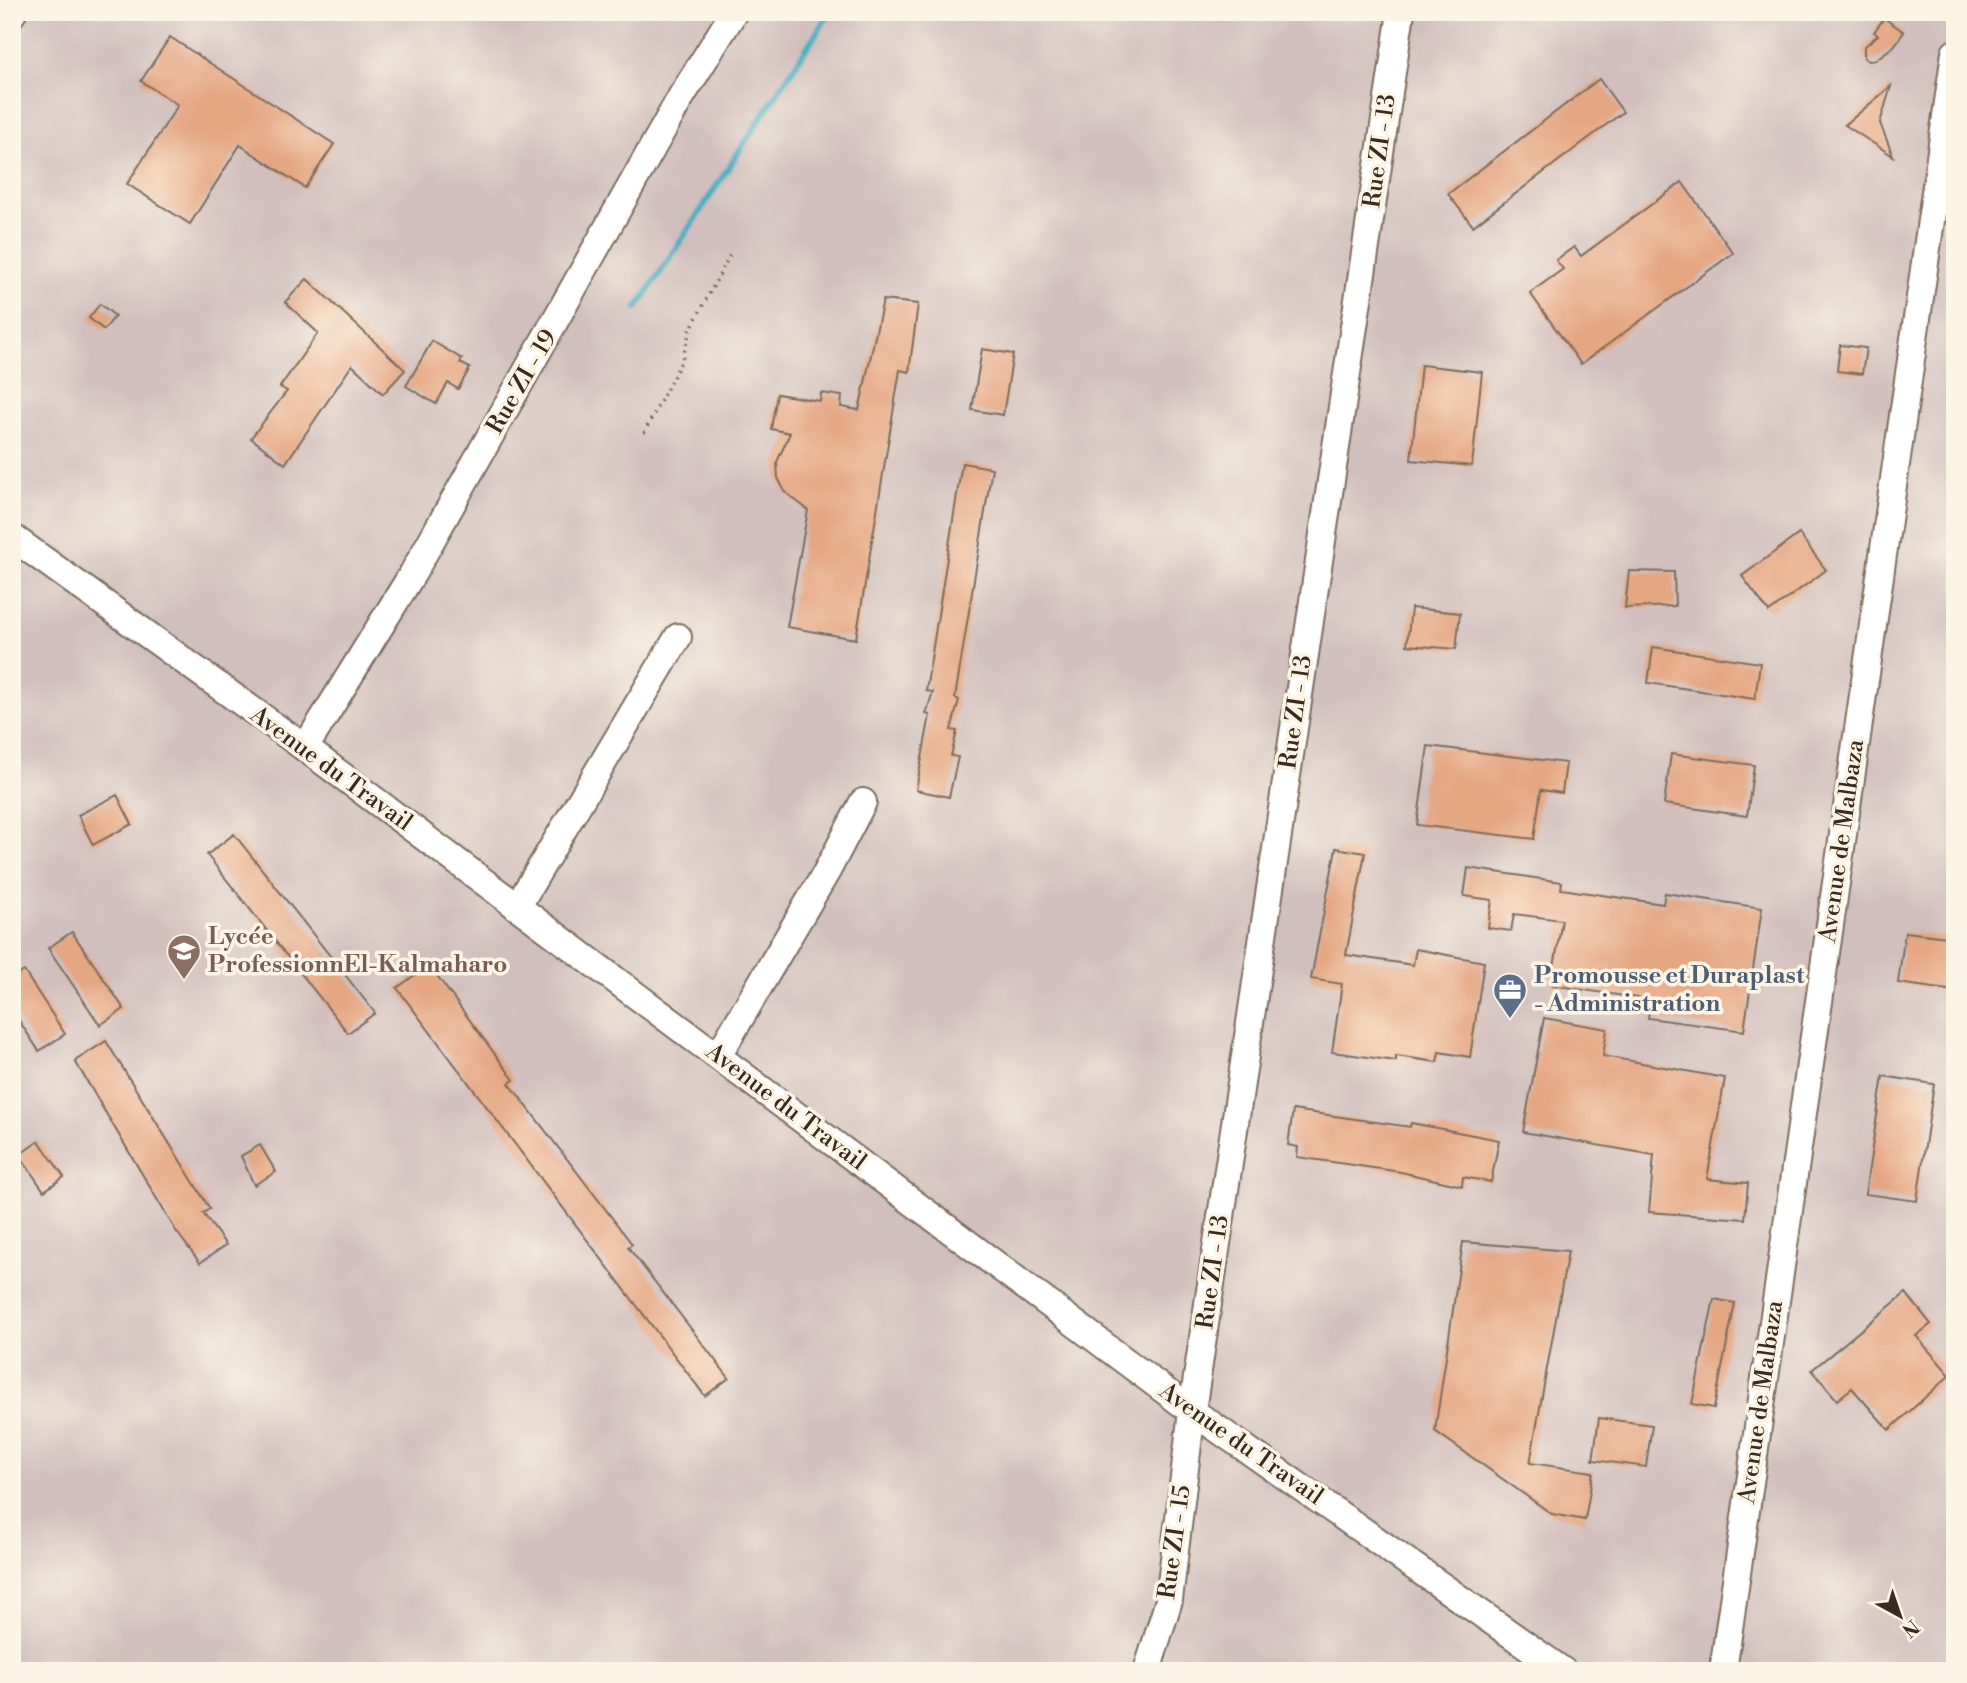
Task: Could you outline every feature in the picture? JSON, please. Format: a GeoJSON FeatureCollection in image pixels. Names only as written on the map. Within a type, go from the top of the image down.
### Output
{"type":"FeatureCollection","features":[{"type":"Feature","properties":{"kind":"street","name":"Rue ZI - 19"},"geometry":{"type":"LineString","coordinates":[[305,748],[414,573],[681,97],[734,12]]}},
{"type":"Feature","properties":{"kind":"street","name":"Rue ZI - 13"},"geometry":{"type":"LineString","coordinates":[[1192,1411],[1401,12]]}},
{"type":"Feature","properties":{"kind":"street","name":"Avenue de Malbaza"},"geometry":{"type":"LineString","coordinates":[[1723,1671],[1955,53]]}},
{"type":"Feature","properties":{"kind":"street","name":"Avenue du Travail"},"geometry":{"type":"LineString","coordinates":[[12,537],[305,748],[1192,1411],[1563,1671]]}},
{"type":"Feature","properties":{"kind":"street"},"geometry":{"type":"LineString","coordinates":[[517,907],[678,637]]}},
{"type":"Feature","properties":{"kind":"street"},"geometry":{"type":"LineString","coordinates":[[718,1056],[827,872],[863,802]]}},
{"type":"Feature","properties":{"kind":"street","name":"Rue ZI - 15"},"geometry":{"type":"LineString","coordinates":[[1147,1671],[1169,1600],[1192,1411]]}},
{"type":"Feature","properties":{"kind":"path"},"geometry":{"type":"LineString","coordinates":[[644,433],[682,360],[690,330],[731,253]]}},
{"type":"Feature","properties":{"kind":"shaded area"},"geometry":{"type":"Polygon","coordinates":[[[12,12],[1955,12],[1955,1671],[12,1671],[12,12]]]}},
{"type":"Feature","properties":{"kind":"building"},"geometry":{"type":"Polygon","coordinates":[[[1884,18],[1904,32],[1894,46],[1875,60],[1869,61],[1864,58],[1864,47],[1878,35],[1874,32],[1884,18]]]}},
{"type":"Feature","properties":{"kind":"building"},"geometry":{"type":"Polygon","coordinates":[[[170,37],[334,144],[305,188],[240,145],[190,224],[127,184],[178,105],[141,81],[170,37]]]}},
{"type":"Feature","properties":{"kind":"building"},"geometry":{"type":"Polygon","coordinates":[[[1599,79],[1623,112],[1473,226],[1448,194],[1599,79]]]}},
{"type":"Feature","properties":{"kind":"building"},"geometry":{"type":"Polygon","coordinates":[[[1891,86],[1880,123],[1893,156],[1845,125],[1891,86]]]}},
{"type":"Feature","properties":{"kind":"building"},"geometry":{"type":"Polygon","coordinates":[[[1682,182],[1733,253],[1581,364],[1530,293],[1563,269],[1556,260],[1574,247],[1581,256],[1682,182]]]}},
{"type":"Feature","properties":{"kind":"building"},"geometry":{"type":"Polygon","coordinates":[[[307,279],[405,370],[383,394],[352,365],[285,464],[251,438],[287,391],[280,387],[318,333],[285,302],[307,279]]]}},
{"type":"Feature","properties":{"kind":"building"},"geometry":{"type":"Polygon","coordinates":[[[883,300],[918,304],[909,372],[900,370],[856,639],[787,627],[808,510],[785,492],[778,478],[777,462],[790,433],[771,429],[777,394],[820,401],[821,393],[842,396],[841,407],[859,410],[883,300]]]}},
{"type":"Feature","properties":{"kind":"building"},"geometry":{"type":"Polygon","coordinates":[[[100,304],[115,316],[104,330],[89,318],[100,304]]]}},
{"type":"Feature","properties":{"kind":"building"},"geometry":{"type":"Polygon","coordinates":[[[432,341],[462,359],[460,363],[470,368],[458,389],[448,383],[436,404],[406,386],[432,341]]]}},
{"type":"Feature","properties":{"kind":"building"},"geometry":{"type":"Polygon","coordinates":[[[1840,345],[1866,348],[1862,374],[1837,371],[1840,345]]]}},
{"type":"Feature","properties":{"kind":"building"},"geometry":{"type":"Polygon","coordinates":[[[982,349],[1013,354],[1003,415],[972,410],[982,349]]]}},
{"type":"Feature","properties":{"kind":"building"},"geometry":{"type":"Polygon","coordinates":[[[1421,365],[1482,372],[1472,466],[1411,460],[1421,365]]]}},
{"type":"Feature","properties":{"kind":"building"},"geometry":{"type":"Polygon","coordinates":[[[962,463],[992,468],[955,698],[959,700],[951,730],[957,731],[951,756],[958,757],[949,797],[916,790],[930,715],[926,714],[933,692],[926,691],[962,463]]]}},
{"type":"Feature","properties":{"kind":"building"},"geometry":{"type":"Polygon","coordinates":[[[1799,534],[1826,570],[1769,612],[1742,576],[1799,534]]]}},
{"type":"Feature","properties":{"kind":"building"},"geometry":{"type":"Polygon","coordinates":[[[1629,571],[1674,572],[1675,606],[1625,608],[1629,571]]]}},
{"type":"Feature","properties":{"kind":"building"},"geometry":{"type":"Polygon","coordinates":[[[1411,608],[1460,613],[1456,649],[1407,645],[1411,608]]]}},
{"type":"Feature","properties":{"kind":"building"},"geometry":{"type":"Polygon","coordinates":[[[1653,647],[1760,663],[1755,699],[1648,683],[1653,647]]]}},
{"type":"Feature","properties":{"kind":"building"},"geometry":{"type":"Polygon","coordinates":[[[1428,746],[1566,763],[1562,793],[1541,790],[1534,839],[1417,825],[1428,746]]]}},
{"type":"Feature","properties":{"kind":"building"},"geometry":{"type":"Polygon","coordinates":[[[1671,754],[1754,765],[1747,816],[1664,804],[1671,754]]]}},
{"type":"Feature","properties":{"kind":"building"},"geometry":{"type":"Polygon","coordinates":[[[117,795],[132,824],[93,845],[78,815],[117,795]]]}},
{"type":"Feature","properties":{"kind":"building"},"geometry":{"type":"Polygon","coordinates":[[[234,834],[375,1013],[348,1033],[207,855],[234,834]]]}},
{"type":"Feature","properties":{"kind":"building"},"geometry":{"type":"Polygon","coordinates":[[[1336,848],[1365,853],[1346,955],[1413,965],[1416,949],[1484,962],[1470,1057],[1439,1052],[1437,1062],[1396,1056],[1396,1061],[1332,1052],[1342,984],[1311,979],[1336,848]]]}},
{"type":"Feature","properties":{"kind":"building"},"geometry":{"type":"Polygon","coordinates":[[[1468,868],[1562,882],[1561,889],[1663,904],[1665,893],[1762,908],[1744,1031],[1648,1018],[1651,1000],[1551,985],[1562,920],[1514,914],[1511,931],[1488,928],[1492,900],[1464,896],[1468,868]]]}},
{"type":"Feature","properties":{"kind":"building"},"geometry":{"type":"Polygon","coordinates":[[[72,932],[124,1009],[100,1025],[48,948],[72,932]]]}},
{"type":"Feature","properties":{"kind":"building"},"geometry":{"type":"Polygon","coordinates":[[[1905,932],[1955,938],[1955,991],[1898,983],[1905,932]]]}},
{"type":"Feature","properties":{"kind":"building"},"geometry":{"type":"Polygon","coordinates":[[[429,965],[514,1080],[509,1083],[632,1244],[628,1247],[729,1378],[705,1396],[397,988],[429,965]]]}},
{"type":"Feature","properties":{"kind":"building"},"geometry":{"type":"Polygon","coordinates":[[[24,971],[65,1034],[39,1051],[12,1010],[12,978],[24,971]]]}},
{"type":"Feature","properties":{"kind":"building"},"geometry":{"type":"Polygon","coordinates":[[[1544,1018],[1607,1029],[1603,1056],[1725,1078],[1707,1179],[1748,1183],[1745,1219],[1649,1212],[1654,1155],[1523,1132],[1544,1018]]]}},
{"type":"Feature","properties":{"kind":"building"},"geometry":{"type":"Polygon","coordinates":[[[106,1041],[210,1209],[203,1213],[226,1245],[200,1263],[176,1231],[75,1061],[106,1041]]]}},
{"type":"Feature","properties":{"kind":"building"},"geometry":{"type":"Polygon","coordinates":[[[1883,1076],[1934,1084],[1917,1201],[1865,1194],[1883,1076]]]}},
{"type":"Feature","properties":{"kind":"building"},"geometry":{"type":"Polygon","coordinates":[[[1293,1110],[1410,1127],[1411,1123],[1499,1140],[1491,1182],[1463,1177],[1462,1186],[1401,1172],[1297,1157],[1298,1147],[1288,1145],[1293,1110]]]}},
{"type":"Feature","properties":{"kind":"building"},"geometry":{"type":"Polygon","coordinates":[[[39,1141],[64,1177],[44,1191],[19,1155],[39,1141]]]}},
{"type":"Feature","properties":{"kind":"building"},"geometry":{"type":"Polygon","coordinates":[[[260,1145],[276,1172],[254,1185],[241,1156],[260,1145]]]}},
{"type":"Feature","properties":{"kind":"building"},"geometry":{"type":"Polygon","coordinates":[[[1463,1242],[1568,1251],[1530,1463],[1593,1472],[1585,1520],[1552,1514],[1435,1431],[1463,1242]]]}},
{"type":"Feature","properties":{"kind":"building"},"geometry":{"type":"Polygon","coordinates":[[[1906,1293],[1931,1324],[1916,1336],[1950,1375],[1889,1430],[1852,1388],[1837,1400],[1812,1370],[1906,1293]]]}},
{"type":"Feature","properties":{"kind":"building"},"geometry":{"type":"Polygon","coordinates":[[[1714,1299],[1735,1303],[1714,1408],[1692,1404],[1714,1299]]]}},
{"type":"Feature","properties":{"kind":"building"},"geometry":{"type":"Polygon","coordinates":[[[1599,1418],[1652,1425],[1646,1467],[1593,1460],[1599,1418]]]}},
{"type":"Feature","properties":{"kind":"waterway"},"geometry":{"type":"LineString","coordinates":[[637,308],[830,12]]}},
{"type":"Feature","properties":{"kind":"place","name":"Lycée ProfessionnEl-Kalmaharo"},"geometry":{"type":"Point","coordinates":[184,981]}},
{"type":"Feature","properties":{"kind":"place","name":"Promousse et Duraplast - Administration"},"geometry":{"type":"Point","coordinates":[1510,1020]}}]}
